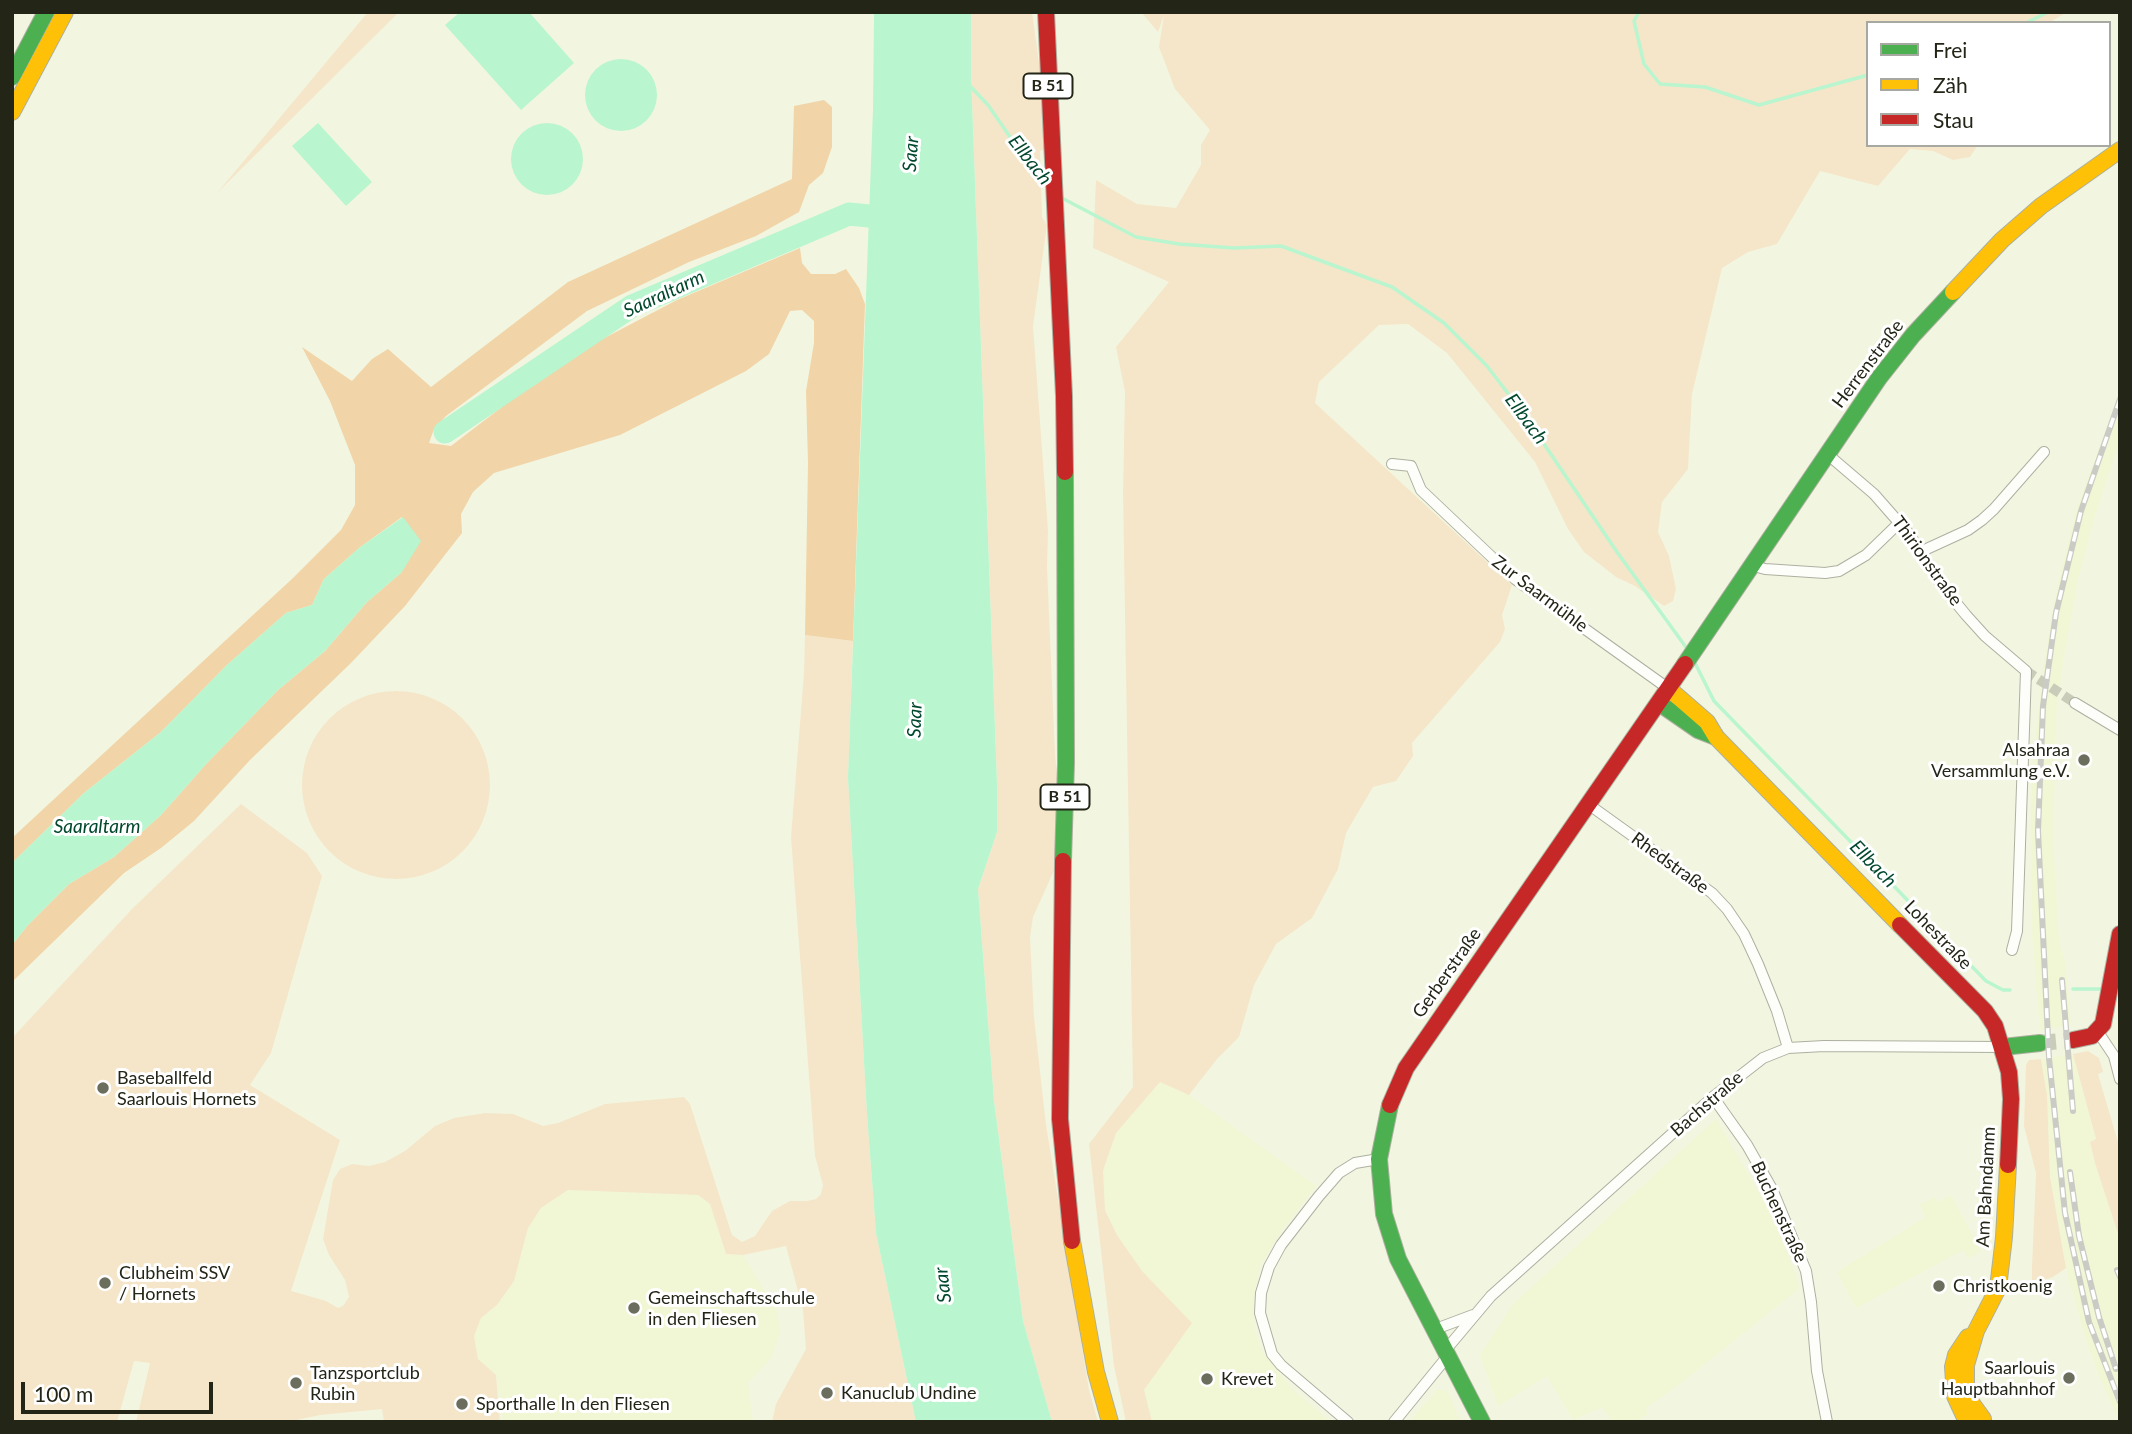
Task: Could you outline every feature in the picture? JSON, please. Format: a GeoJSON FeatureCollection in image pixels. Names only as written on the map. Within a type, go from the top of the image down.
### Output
{"type":"FeatureCollection","features":[{"type":"Feature","properties":{"kind":"main road"},"geometry":{"type":"LineString","coordinates":[[12,78],[46,12]]}},
{"type":"Feature","properties":{"kind":"main road"},"geometry":{"type":"LineString","coordinates":[[12,112],[65,12]]}},
{"type":"Feature","properties":{"kind":"main road","name":"B 51"},"geometry":{"type":"LineString","coordinates":[[1046,12],[1067,516],[1060,1119],[1072,1241],[1096,1372],[1110,1422]]}},
{"type":"Feature","properties":{"kind":"main road","name":"Herrenstraße"},"geometry":{"type":"LineString","coordinates":[[1697,648],[1826,453],[1879,377],[1913,335],[2002,240],[2041,206],[2120,150]]}},
{"type":"Feature","properties":{"kind":"main road","name":"Gerberstraße"},"geometry":{"type":"LineString","coordinates":[[1482,1422],[1445,1355],[1389,1235],[1382,1203],[1379,1159],[1391,1100],[1406,1068],[1697,648]]}},
{"type":"Feature","properties":{"kind":"main road","name":"Lohestraße"},"geometry":{"type":"LineString","coordinates":[[1670,689],[1707,722],[1716,737],[1985,1011],[2003,1047]]}},
{"type":"Feature","properties":{"kind":"main road","name":"Lohestraße"},"geometry":{"type":"LineString","coordinates":[[1660,704],[1698,730],[1716,737]]}},
{"type":"Feature","properties":{"kind":"main road"},"geometry":{"type":"LineString","coordinates":[[2073,1040],[2092,1036],[2103,1024],[2120,934]]}},
{"type":"Feature","properties":{"kind":"main road"},"geometry":{"type":"LineString","coordinates":[[2003,1047],[2040,1043]]}},
{"type":"Feature","properties":{"kind":"main road","name":"Am Bahndamm"},"geometry":{"type":"LineString","coordinates":[[1980,1421],[1966,1387],[1966,1366],[1977,1328],[1998,1288],[2004,1237],[2011,1099],[2003,1047]]}},
{"type":"Feature","properties":{"kind":"street"},"geometry":{"type":"LineString","coordinates":[[1920,552],[1968,530],[1982,520],[2044,452]]}},
{"type":"Feature","properties":{"kind":"street","name":"Thirionstraße"},"geometry":{"type":"LineString","coordinates":[[1826,453],[1874,494],[1900,522],[1943,587],[1972,622],[2003,653],[2026,671],[2017,930],[2012,950]]}},
{"type":"Feature","properties":{"kind":"street","name":"Zur Saarmühle"},"geometry":{"type":"LineString","coordinates":[[1392,464],[1411,466],[1421,490],[1515,579],[1670,689]]}},
{"type":"Feature","properties":{"kind":"street"},"geometry":{"type":"LineString","coordinates":[[1750,565],[1777,570],[1825,573],[1839,571],[1866,555],[1900,522]]}},
{"type":"Feature","properties":{"kind":"street"},"geometry":{"type":"LineString","coordinates":[[2075,703],[2120,730]]}},
{"type":"Feature","properties":{"kind":"street","name":"Rhedstraße"},"geometry":{"type":"LineString","coordinates":[[1588,804],[1712,893],[1727,909],[1744,934],[1758,964],[1788,1048]]}},
{"type":"Feature","properties":{"kind":"street"},"geometry":{"type":"LineString","coordinates":[[2098,1032],[2113,1056],[2120,1079]]}},
{"type":"Feature","properties":{"kind":"street","name":"Bachstraße"},"geometry":{"type":"LineString","coordinates":[[1394,1422],[1473,1315],[1713,1097],[1763,1058],[1788,1048],[1824,1045],[2003,1047]]}},
{"type":"Feature","properties":{"kind":"street","name":"Buchenstraße"},"geometry":{"type":"LineString","coordinates":[[1713,1097],[1747,1145],[1772,1189],[1805,1271],[1811,1302],[1817,1371],[1827,1422]]}},
{"type":"Feature","properties":{"kind":"street"},"geometry":{"type":"LineString","coordinates":[[1348,1422],[1281,1365],[1272,1354],[1260,1314],[1261,1293],[1269,1267],[1281,1245],[1339,1173],[1355,1163],[1379,1159]]}},
{"type":"Feature","properties":{"kind":"street","name":"Bachstraße"},"geometry":{"type":"LineString","coordinates":[[1433,1330],[1473,1315]]}},
{"type":"Feature","properties":{"kind":"shaded area"},"geometry":{"type":"Polygon","coordinates":[[[368,12],[399,12],[217,193],[368,12]]]}},
{"type":"Feature","properties":{"kind":"shaded area"},"geometry":{"type":"Polygon","coordinates":[[[971,12],[1032,12],[1041,77],[1045,149],[1040,151],[1042,217],[1047,225],[1033,326],[1048,531],[1047,567],[1055,754],[1062,828],[1057,864],[1033,917],[1030,937],[1034,1017],[1046,1125],[1089,1390],[1098,1422],[1052,1422],[1023,1321],[994,1101],[978,889],[997,832],[997,784],[971,12]]]}},
{"type":"Feature","properties":{"kind":"shaded area"},"geometry":{"type":"Polygon","coordinates":[[[1141,12],[2067,12],[2052,21],[1866,21],[1866,147],[1977,147],[1970,157],[1953,160],[1933,151],[1910,149],[1878,186],[1820,171],[1777,244],[1748,252],[1722,268],[1692,394],[1688,469],[1662,502],[1658,532],[1669,556],[1676,589],[1673,601],[1664,606],[1635,586],[1616,577],[1584,552],[1568,529],[1535,462],[1447,353],[1408,324],[1379,325],[1319,382],[1315,403],[1512,585],[1502,615],[1505,629],[1500,642],[1412,743],[1413,756],[1396,781],[1373,787],[1346,833],[1338,869],[1312,918],[1276,944],[1254,985],[1239,1037],[1217,1059],[1189,1095],[1160,1082],[1116,1133],[1103,1171],[1105,1210],[1117,1235],[1142,1271],[1192,1323],[1144,1390],[1152,1422],[1126,1422],[1114,1366],[1089,1144],[1133,1087],[1123,494],[1125,392],[1116,347],[1169,282],[1093,248],[1096,180],[1137,204],[1176,208],[1201,165],[1201,145],[1210,130],[1175,89],[1159,47],[1164,15],[1158,32],[1141,12]]]}},
{"type":"Feature","properties":{"kind":"shaded area"},"geometry":{"type":"Polygon","coordinates":[[[824,100],[832,107],[832,147],[823,173],[809,185],[799,212],[756,236],[689,262],[587,311],[446,416],[434,429],[429,443],[451,446],[541,377],[593,344],[677,300],[800,248],[802,263],[811,274],[835,274],[846,269],[859,288],[865,304],[853,641],[805,635],[808,463],[806,391],[814,343],[814,321],[802,310],[790,311],[769,354],[746,371],[620,435],[494,473],[473,492],[461,514],[462,533],[405,606],[351,663],[250,760],[194,821],[124,873],[12,982],[12,945],[28,925],[69,884],[114,857],[161,815],[278,690],[325,651],[366,603],[402,572],[402,517],[359,548],[324,579],[312,605],[286,613],[227,665],[161,732],[84,793],[12,863],[12,838],[293,578],[341,530],[355,505],[355,465],[330,401],[302,347],[352,381],[372,359],[388,349],[431,387],[568,282],[792,179],[794,106],[824,100]]]}},
{"type":"Feature","properties":{"kind":"shaded area"},"geometry":{"type":"Polygon","coordinates":[[[2120,391],[2120,439],[2078,579],[2056,715],[2053,840],[2059,942],[2065,961],[2071,1025],[2040,1030],[2032,935],[2031,806],[2043,669],[2058,583],[2076,511],[2120,391]]]}},
{"type":"Feature","properties":{"kind":"shaded area"},"geometry":{"type":"Polygon","coordinates":[[[805,635],[853,641],[848,778],[876,1233],[916,1422],[772,1422],[776,1404],[806,1349],[803,1310],[786,1246],[743,1255],[726,1254],[710,1204],[698,1195],[568,1190],[541,1208],[528,1228],[514,1281],[497,1305],[481,1318],[474,1336],[478,1359],[496,1375],[500,1422],[384,1422],[382,1409],[320,1415],[287,1422],[136,1422],[150,1363],[134,1361],[117,1422],[12,1422],[12,1038],[132,909],[241,804],[307,853],[322,876],[271,1053],[250,1085],[340,1140],[291,1291],[326,1301],[338,1308],[343,1306],[349,1297],[345,1280],[329,1255],[323,1239],[333,1180],[340,1169],[352,1164],[369,1166],[385,1162],[405,1151],[435,1126],[454,1118],[485,1113],[513,1114],[543,1126],[558,1123],[605,1104],[684,1097],[690,1104],[732,1235],[742,1242],[755,1236],[772,1211],[790,1201],[816,1199],[821,1194],[823,1185],[815,1156],[791,837],[805,635]]]}},
{"type":"Feature","properties":{"kind":"shaded area"},"geometry":{"type":"Polygon","coordinates":[[[396,691],[414,692],[432,698],[463,718],[483,749],[489,767],[489,803],[483,821],[463,852],[432,872],[414,878],[396,879],[378,878],[360,872],[329,852],[309,821],[303,803],[302,785],[303,767],[309,749],[329,718],[360,698],[378,692],[396,691]]]}},
{"type":"Feature","properties":{"kind":"shaded area"},"geometry":{"type":"Polygon","coordinates":[[[2088,1051],[2099,1058],[2103,1072],[2098,1074],[2120,1149],[2120,1240],[2095,1163],[2090,1142],[2096,1139],[2073,1054],[2088,1051]]]}},
{"type":"Feature","properties":{"kind":"shaded area"},"geometry":{"type":"Polygon","coordinates":[[[2073,1054],[2096,1140],[2090,1142],[2095,1163],[2120,1240],[2120,1422],[2099,1377],[2083,1330],[2066,1268],[2050,1177],[2047,1095],[2041,1059],[2073,1054]]]}},
{"type":"Feature","properties":{"kind":"shaded area"},"geometry":{"type":"Polygon","coordinates":[[[2041,1059],[2047,1095],[2050,1177],[2066,1268],[2053,1277],[2040,1281],[2032,1280],[2036,1173],[2024,1126],[2026,1065],[2029,1060],[2041,1059]]]}},
{"type":"Feature","properties":{"kind":"shaded area"},"geometry":{"type":"Polygon","coordinates":[[[1160,1082],[1189,1095],[1316,1186],[1283,1229],[1260,1266],[1255,1290],[1253,1326],[1262,1352],[1294,1391],[1331,1422],[1152,1422],[1144,1390],[1191,1323],[1142,1271],[1117,1235],[1105,1209],[1103,1171],[1116,1133],[1160,1082]]]}},
{"type":"Feature","properties":{"kind":"shaded area"},"geometry":{"type":"Polygon","coordinates":[[[1716,1119],[1778,1226],[1800,1288],[1646,1408],[1647,1415],[1634,1422],[1612,1422],[1602,1407],[1573,1420],[1547,1376],[1498,1406],[1480,1355],[1513,1304],[1716,1119]]]}},
{"type":"Feature","properties":{"kind":"shaded area","name":"Gemeinschaftsschule in den Fliesen"},"geometry":{"type":"Polygon","coordinates":[[[568,1190],[698,1195],[710,1204],[726,1254],[743,1255],[777,1311],[780,1333],[771,1358],[748,1383],[753,1422],[503,1422],[496,1375],[478,1359],[473,1336],[481,1318],[497,1305],[514,1281],[528,1228],[541,1208],[568,1190]]]}},
{"type":"Feature","properties":{"kind":"shaded area"},"geometry":{"type":"Polygon","coordinates":[[[1951,1195],[1981,1251],[1968,1258],[1963,1250],[1856,1308],[1837,1272],[1926,1217],[1920,1205],[1935,1197],[1938,1202],[1951,1195]]]}},
{"type":"Feature","properties":{"kind":"shaded area"},"geometry":{"type":"Polygon","coordinates":[[[1437,1390],[1447,1390],[1461,1422],[1409,1422],[1437,1390]]]}},
{"type":"Feature","properties":{"kind":"water"},"geometry":{"type":"Polygon","coordinates":[[[460,12],[529,12],[574,63],[521,110],[445,25],[460,12]]]}},
{"type":"Feature","properties":{"kind":"water","name":"Saar"},"geometry":{"type":"Polygon","coordinates":[[[874,12],[971,12],[997,784],[997,832],[978,889],[994,1101],[1023,1321],[1052,1422],[916,1422],[876,1233],[848,778],[873,109],[874,12]]]}},
{"type":"Feature","properties":{"kind":"water"},"geometry":{"type":"Polygon","coordinates":[[[621,59],[641,65],[651,75],[657,95],[651,115],[641,125],[621,131],[601,125],[591,115],[585,95],[591,75],[601,65],[621,59]]]}},
{"type":"Feature","properties":{"kind":"water"},"geometry":{"type":"Polygon","coordinates":[[[318,123],[372,182],[346,206],[292,146],[318,123]]]}},
{"type":"Feature","properties":{"kind":"water"},"geometry":{"type":"Polygon","coordinates":[[[547,123],[567,129],[577,139],[583,159],[577,179],[567,189],[547,195],[527,189],[517,179],[511,159],[517,139],[527,129],[547,123]]]}},
{"type":"Feature","properties":{"kind":"water","name":"Saaraltarm"},"geometry":{"type":"Polygon","coordinates":[[[403,517],[421,541],[402,572],[366,603],[325,651],[278,690],[161,815],[114,857],[69,884],[12,945],[12,863],[84,793],[161,732],[227,665],[286,613],[312,605],[324,579],[359,548],[403,517]]]}},
{"type":"Feature","properties":{"kind":"waterway"},"geometry":{"type":"LineString","coordinates":[[1639,12],[1634,21],[1644,64],[1660,84],[1705,87],[1759,105],[1866,76]]}},
{"type":"Feature","properties":{"kind":"waterway"},"geometry":{"type":"LineString","coordinates":[[2030,21],[2048,12]]}},
{"type":"Feature","properties":{"kind":"waterway","name":"Ellbach"},"geometry":{"type":"LineString","coordinates":[[970,86],[988,105],[1026,160],[1047,184]]}},
{"type":"Feature","properties":{"kind":"waterway","name":"Ellbach"},"geometry":{"type":"LineString","coordinates":[[1060,197],[1136,237],[1179,244],[1234,248],[1281,246],[1392,287],[1444,323],[1487,366],[1523,413],[1617,552],[1688,650]]}},
{"type":"Feature","properties":{"kind":"waterway","name":"Saaraltarm"},"geometry":{"type":"LineString","coordinates":[[445,432],[632,306],[849,214],[899,219]]}},
{"type":"Feature","properties":{"kind":"waterway","name":"Ellbach"},"geometry":{"type":"LineString","coordinates":[[1693,659],[1714,701],[1986,981],[2003,990],[2010,990]]}},
{"type":"Feature","properties":{"kind":"waterway","name":"Ellbach"},"geometry":{"type":"LineString","coordinates":[[2073,989],[2104,989]]}},
{"type":"Feature","properties":{"kind":"tunnel"},"geometry":{"type":"LineString","coordinates":[[2026,671],[2075,703]]}},
{"type":"Feature","properties":{"kind":"tunnel"},"geometry":{"type":"LineString","coordinates":[[2040,1043],[2073,1040]]}},
{"type":"Feature","properties":{"kind":"railway"},"geometry":{"type":"LineString","coordinates":[[2120,399],[2081,511],[2056,613],[2043,706],[2038,831],[2049,1058],[2065,1213],[2089,1322],[2120,1402]]}},
{"type":"Feature","properties":{"kind":"railway"},"geometry":{"type":"LineString","coordinates":[[2062,980],[2073,1111]]}},
{"type":"Feature","properties":{"kind":"railway"},"geometry":{"type":"LineString","coordinates":[[2070,1172],[2079,1236],[2099,1317],[2116,1369]]}},
{"type":"Feature","properties":{"kind":"railway"},"geometry":{"type":"LineString","coordinates":[[2117,1270],[2120,1277]]}},
{"type":"Feature","properties":{"kind":"traffic: fast"},"geometry":{"type":"LineString","coordinates":[[12,77],[46,12]]}},
{"type":"Feature","properties":{"kind":"traffic: fast"},"geometry":{"type":"LineString","coordinates":[[1685,664],[1879,378],[1913,335],[1953,292]]}},
{"type":"Feature","properties":{"kind":"traffic: fast"},"geometry":{"type":"LineString","coordinates":[[1063,861],[1066,763],[1065,472]]}},
{"type":"Feature","properties":{"kind":"traffic: fast"},"geometry":{"type":"LineString","coordinates":[[1659,703],[1698,730],[1716,737]]}},
{"type":"Feature","properties":{"kind":"traffic: fast"},"geometry":{"type":"LineString","coordinates":[[2003,1047],[2040,1043]]}},
{"type":"Feature","properties":{"kind":"traffic: fast"},"geometry":{"type":"LineString","coordinates":[[1390,1105],[1379,1159],[1384,1214],[1398,1259],[1482,1422]]}},
{"type":"Feature","properties":{"kind":"traffic: slow"},"geometry":{"type":"LineString","coordinates":[[12,112],[65,12]]}},
{"type":"Feature","properties":{"kind":"traffic: slow"},"geometry":{"type":"LineString","coordinates":[[1953,292],[2002,240],[2041,206],[2120,150]]}},
{"type":"Feature","properties":{"kind":"traffic: slow"},"geometry":{"type":"LineString","coordinates":[[1669,689],[1707,722],[1716,737],[1900,925]]}},
{"type":"Feature","properties":{"kind":"traffic: slow"},"geometry":{"type":"LineString","coordinates":[[1983,1419],[1970,1401],[1966,1386],[1966,1365],[1976,1331],[1998,1288],[2008,1165]]}},
{"type":"Feature","properties":{"kind":"traffic: slow"},"geometry":{"type":"LineString","coordinates":[[1072,1241],[1096,1372],[1110,1422]]}},
{"type":"Feature","properties":{"kind":"traffic: slow"},"geometry":{"type":"LineString","coordinates":[[1967,1422],[1955,1396],[1953,1367],[1956,1355],[1968,1337]]}},
{"type":"Feature","properties":{"kind":"traffic: jam"},"geometry":{"type":"LineString","coordinates":[[1046,12],[1064,396],[1065,472]]}},
{"type":"Feature","properties":{"kind":"traffic: jam"},"geometry":{"type":"LineString","coordinates":[[1390,1105],[1406,1068],[1685,664]]}},
{"type":"Feature","properties":{"kind":"traffic: jam"},"geometry":{"type":"LineString","coordinates":[[1063,861],[1060,1119],[1072,1241]]}},
{"type":"Feature","properties":{"kind":"traffic: jam"},"geometry":{"type":"LineString","coordinates":[[1900,925],[1985,1011],[1995,1026],[2009,1072],[2011,1099],[2008,1165]]}},
{"type":"Feature","properties":{"kind":"traffic: jam"},"geometry":{"type":"LineString","coordinates":[[2073,1040],[2092,1036],[2103,1024],[2120,934]]}},
{"type":"Feature","properties":{"kind":"place","name":"Alsahraa Versammlung e.V."},"geometry":{"type":"Point","coordinates":[2084,760]}},
{"type":"Feature","properties":{"kind":"place","name":"Baseballfeld Saarlouis Hornets"},"geometry":{"type":"Point","coordinates":[103,1088]}},
{"type":"Feature","properties":{"kind":"place","name":"Clubheim SSV / Hornets"},"geometry":{"type":"Point","coordinates":[105,1283]}},
{"type":"Feature","properties":{"kind":"place","name":"Christkoenig"},"geometry":{"type":"Point","coordinates":[1939,1286]}},
{"type":"Feature","properties":{"kind":"place","name":"Gemeinschaftsschule in den Fliesen"},"geometry":{"type":"Point","coordinates":[634,1308]}},
{"type":"Feature","properties":{"kind":"place","name":"Saarlouis Hauptbahnhof"},"geometry":{"type":"Point","coordinates":[2069,1378]}},
{"type":"Feature","properties":{"kind":"place","name":"Krevet"},"geometry":{"type":"Point","coordinates":[1207,1379]}},
{"type":"Feature","properties":{"kind":"place","name":"Tanzsportclub Rubin"},"geometry":{"type":"Point","coordinates":[296,1383]}},
{"type":"Feature","properties":{"kind":"place","name":"Kanuclub Undine"},"geometry":{"type":"Point","coordinates":[827,1393]}},
{"type":"Feature","properties":{"kind":"place","name":"Sporthalle In den Fliesen"},"geometry":{"type":"Point","coordinates":[462,1404]}}]}
